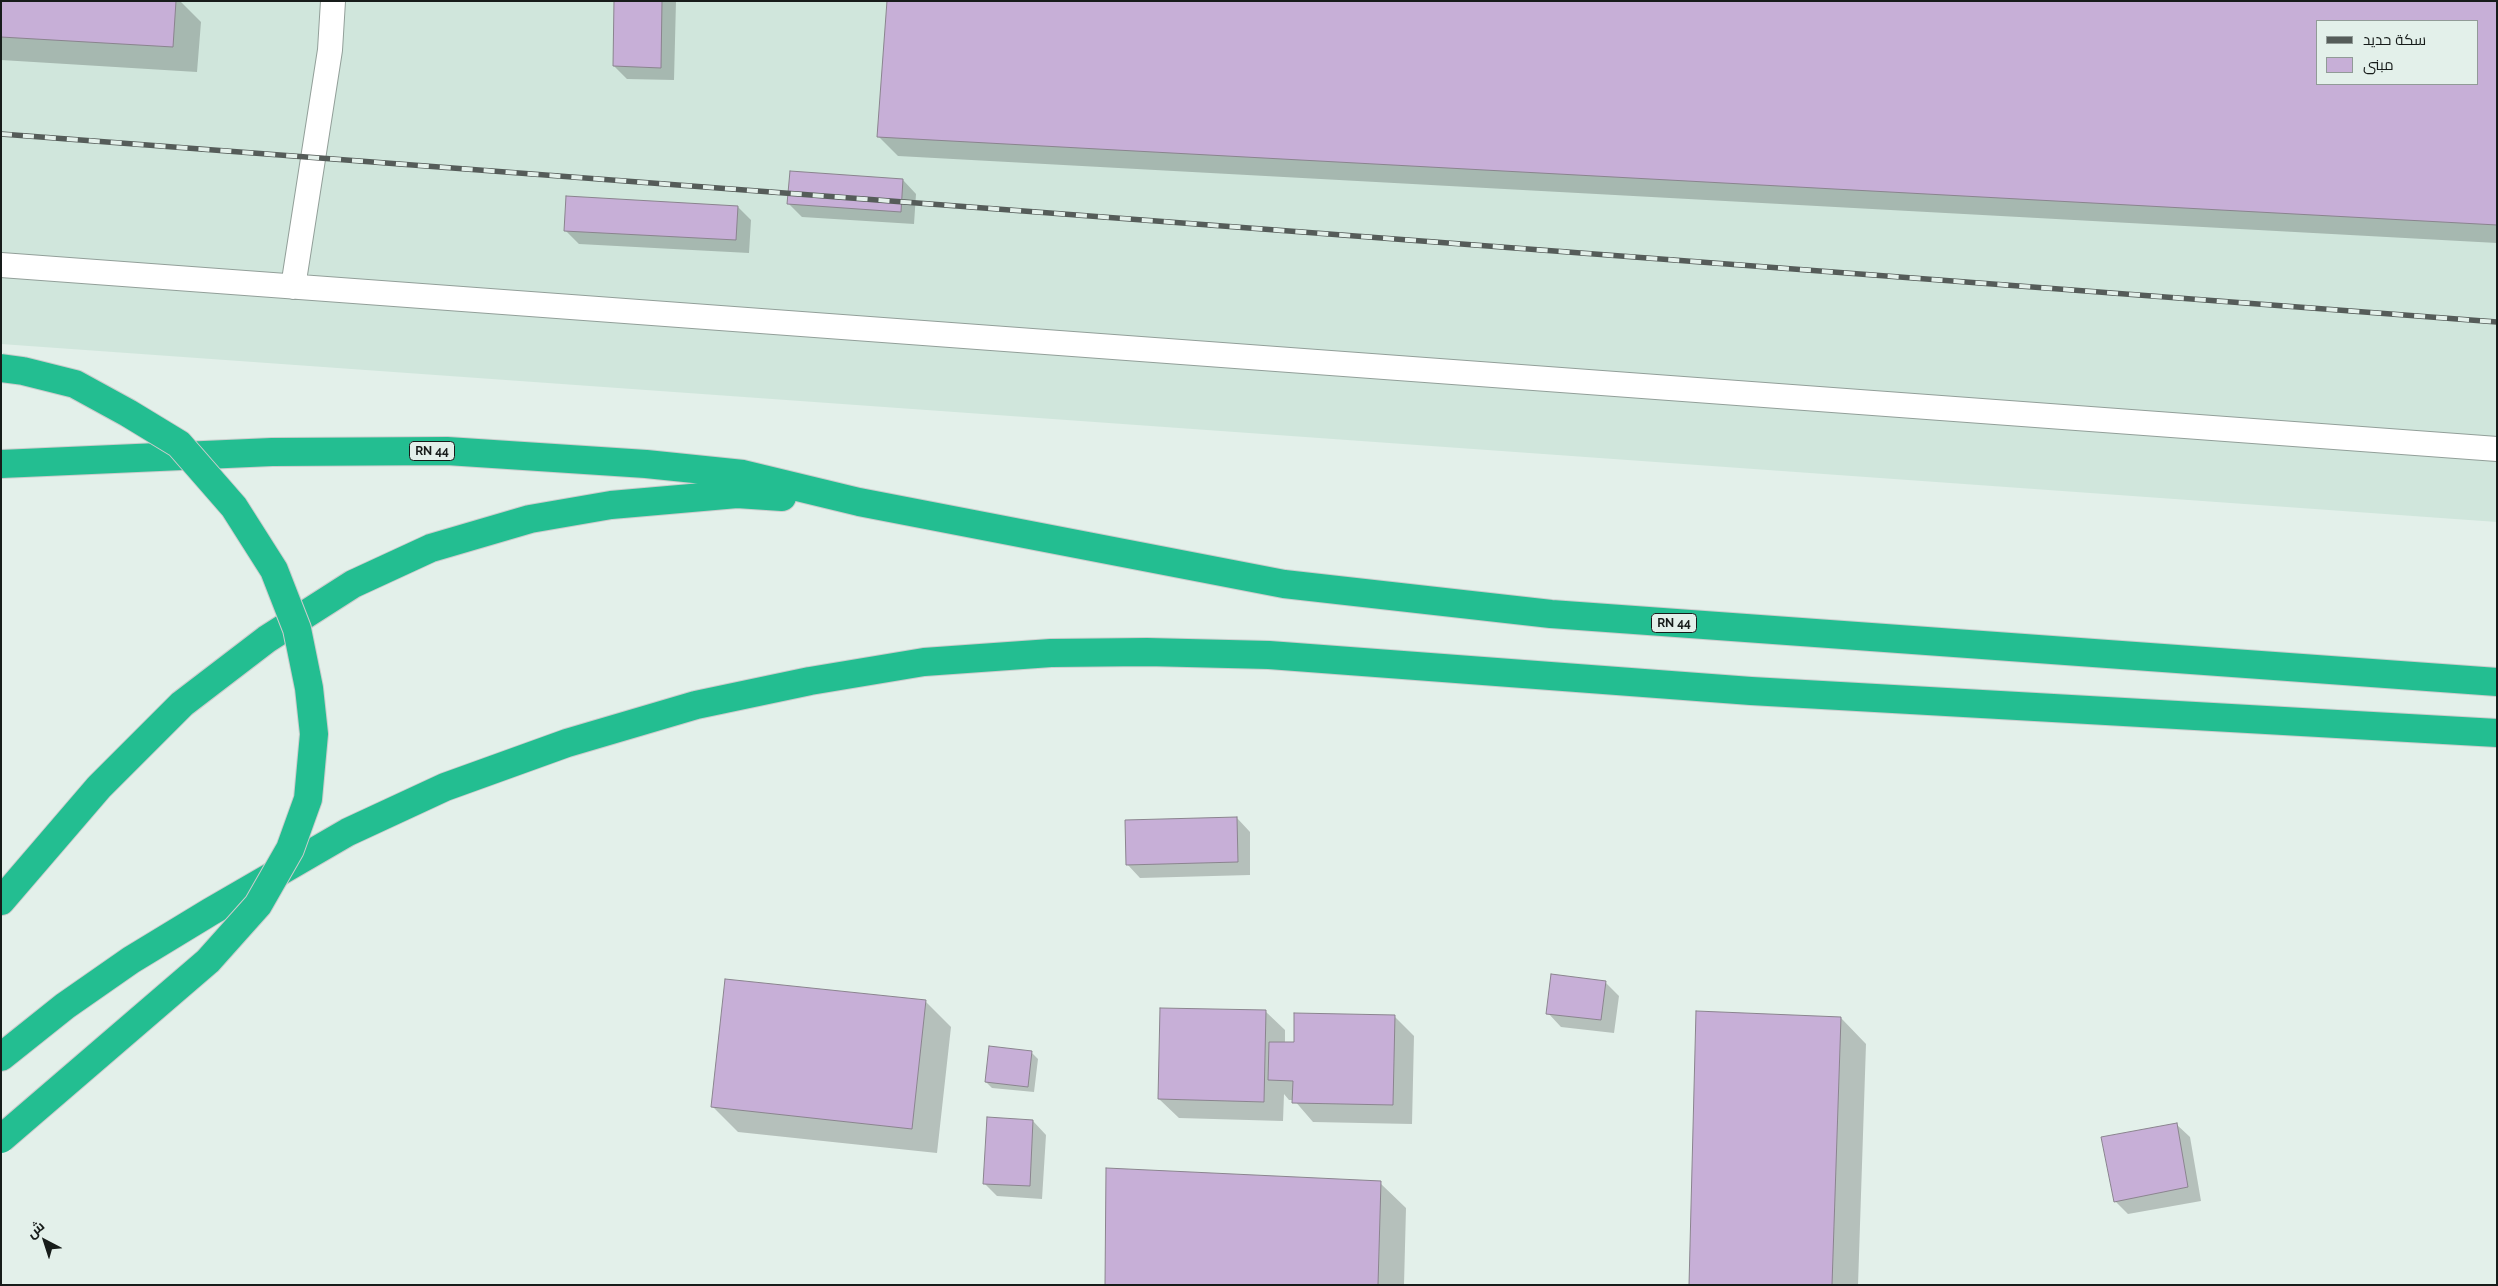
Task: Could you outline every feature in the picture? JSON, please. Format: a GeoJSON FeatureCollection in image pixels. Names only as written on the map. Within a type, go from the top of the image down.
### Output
{"type":"FeatureCollection","features":[{"type":"Feature","properties":{"kind":"highway"},"geometry":{"type":"LineString","coordinates":[[1,368],[23,371],[75,384],[128,413],[179,444],[234,507],[274,570],[297,629],[314,734],[308,799],[290,849],[258,905],[208,961],[1,1139]]}},
{"type":"Feature","properties":{"kind":"highway","name":"RN 44"},"geometry":{"type":"LineString","coordinates":[[1,464],[272,452],[446,450],[646,464],[743,474],[858,502],[1284,584],[1551,614],[2497,682]]}},
{"type":"Feature","properties":{"kind":"highway"},"geometry":{"type":"LineString","coordinates":[[1,901],[99,787],[182,704],[267,639],[353,584],[431,548],[530,519],[612,505],[737,494],[858,502]]}},
{"type":"Feature","properties":{"kind":"highway"},"geometry":{"type":"LineString","coordinates":[[1,1057],[65,1006],[131,960],[348,832],[445,787],[567,743],[696,706],[810,681],[924,662],[1060,653],[1147,652],[1269,655],[1751,691],[2497,733]]}},
{"type":"Feature","properties":{"kind":"lane"},"geometry":{"type":"LineString","coordinates":[[293,287],[330,50],[333,1]]}},
{"type":"Feature","properties":{"kind":"lane"},"geometry":{"type":"LineString","coordinates":[[1,265],[2497,449]]}},
{"type":"Feature","properties":{"kind":"shaded area"},"geometry":{"type":"Polygon","coordinates":[[[1,1],[2497,1],[2497,522],[1,344],[1,1]]]}},
{"type":"Feature","properties":{"kind":"building"},"geometry":{"type":"Polygon","coordinates":[[[1,1],[176,1],[173,47],[1,37],[1,1]]]}},
{"type":"Feature","properties":{"kind":"building"},"geometry":{"type":"Polygon","coordinates":[[[614,1],[662,1],[661,68],[613,66],[614,1]]]}},
{"type":"Feature","properties":{"kind":"building"},"geometry":{"type":"Polygon","coordinates":[[[887,1],[2497,1],[2497,225],[877,137],[887,1]]]}},
{"type":"Feature","properties":{"kind":"building"},"geometry":{"type":"Polygon","coordinates":[[[790,171],[903,179],[901,212],[787,204],[790,171]]]}},
{"type":"Feature","properties":{"kind":"building"},"geometry":{"type":"Polygon","coordinates":[[[566,196],[738,206],[736,240],[564,231],[566,196]]]}},
{"type":"Feature","properties":{"kind":"building"},"geometry":{"type":"Polygon","coordinates":[[[1237,817],[1238,862],[1126,865],[1125,820],[1237,817]]]}},
{"type":"Feature","properties":{"kind":"building"},"geometry":{"type":"Polygon","coordinates":[[[1551,974],[1606,981],[1601,1020],[1546,1014],[1551,974]]]}},
{"type":"Feature","properties":{"kind":"building"},"geometry":{"type":"Polygon","coordinates":[[[725,979],[926,1000],[912,1129],[711,1107],[725,979]]]}},
{"type":"Feature","properties":{"kind":"building"},"geometry":{"type":"Polygon","coordinates":[[[1160,1008],[1266,1010],[1264,1102],[1158,1099],[1160,1008]]]}},
{"type":"Feature","properties":{"kind":"building"},"geometry":{"type":"Polygon","coordinates":[[[1696,1011],[1841,1017],[1832,1285],[1689,1285],[1696,1011]]]}},
{"type":"Feature","properties":{"kind":"building"},"geometry":{"type":"Polygon","coordinates":[[[1294,1013],[1395,1015],[1393,1105],[1292,1103],[1293,1081],[1268,1080],[1269,1042],[1294,1042],[1294,1013]]]}},
{"type":"Feature","properties":{"kind":"building"},"geometry":{"type":"Polygon","coordinates":[[[989,1046],[1032,1051],[1028,1087],[985,1082],[989,1046]]]}},
{"type":"Feature","properties":{"kind":"building"},"geometry":{"type":"Polygon","coordinates":[[[987,1117],[1033,1120],[1030,1186],[983,1184],[987,1117]]]}},
{"type":"Feature","properties":{"kind":"building"},"geometry":{"type":"Polygon","coordinates":[[[2177,1123],[2188,1187],[2114,1202],[2101,1137],[2177,1123]]]}},
{"type":"Feature","properties":{"kind":"building"},"geometry":{"type":"Polygon","coordinates":[[[1106,1168],[1381,1181],[1378,1285],[1105,1285],[1106,1168]]]}},
{"type":"Feature","properties":{"kind":"railway"},"geometry":{"type":"LineString","coordinates":[[1,134],[2497,322]]}}]}
